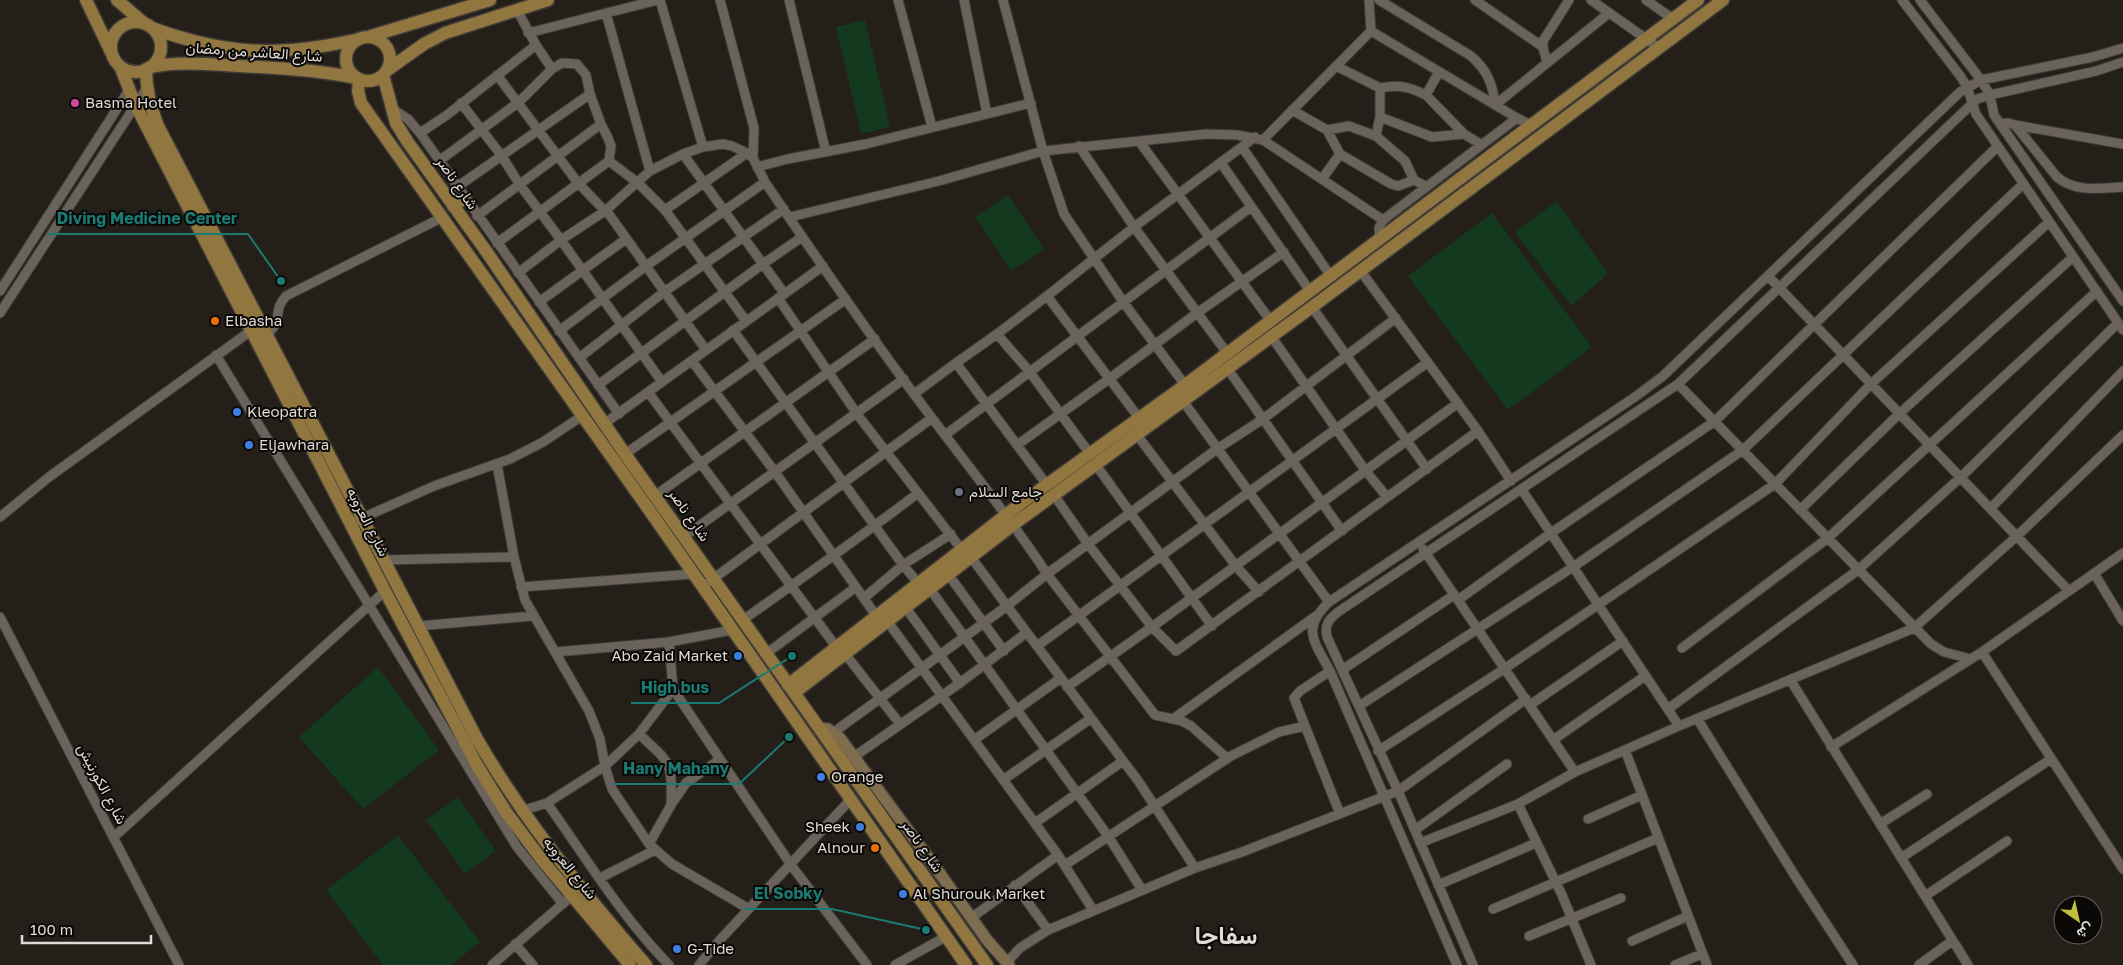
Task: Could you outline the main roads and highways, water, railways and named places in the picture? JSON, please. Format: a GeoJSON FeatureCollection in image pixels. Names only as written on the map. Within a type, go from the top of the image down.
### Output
{"type":"FeatureCollection","features":[{"type":"Feature","properties":{"kind":"main road"},"geometry":{"type":"LineString","coordinates":[[86,0],[112,54],[120,66],[133,71],[148,68],[156,61],[160,44],[158,35],[117,0]]}},
{"type":"Feature","properties":{"kind":"main road"},"geometry":{"type":"LineString","coordinates":[[490,0],[355,40],[349,47],[346,55],[346,64],[350,72],[358,78],[367,81],[376,80],[418,48],[445,33],[548,0]]}},
{"type":"Feature","properties":{"kind":"main road"},"geometry":{"type":"LineString","coordinates":[[791,689],[1010,519],[1093,460],[1137,434],[1183,401],[1723,0]]}},
{"type":"Feature","properties":{"kind":"main road"},"geometry":{"type":"LineString","coordinates":[[1093,460],[1139,418],[1646,40],[1695,1]]}},
{"type":"Feature","properties":{"kind":"main road"},"geometry":{"type":"LineString","coordinates":[[112,54],[113,38],[116,31],[130,23],[149,26]]}},
{"type":"Feature","properties":{"kind":"main road","name":"شارع العاشر من رمضان"},"geometry":{"type":"LineString","coordinates":[[149,26],[178,37],[230,50],[281,52],[355,40]]}},
{"type":"Feature","properties":{"kind":"main road"},"geometry":{"type":"LineString","coordinates":[[371,36],[386,44],[390,52],[390,60],[385,73]]}},
{"type":"Feature","properties":{"kind":"main road","name":"شارع العاشر من رمضان"},"geometry":{"type":"LineString","coordinates":[[148,68],[164,64],[192,63],[314,71],[358,78]]}},
{"type":"Feature","properties":{"kind":"main road","name":"شارع العروبه"},"geometry":{"type":"LineString","coordinates":[[120,66],[135,104],[385,591],[418,635],[423,664],[477,765],[506,812],[542,860],[567,900],[598,918],[646,965]]}},
{"type":"Feature","properties":{"kind":"main road","name":"شارع العروبه"},"geometry":{"type":"LineString","coordinates":[[148,68],[146,89],[150,108],[158,126],[384,560],[418,635],[477,739],[521,811],[630,965]]}},
{"type":"Feature","properties":{"kind":"main road","name":"شارع ناصر"},"geometry":{"type":"LineString","coordinates":[[385,73],[390,108],[400,129],[986,965]]}},
{"type":"Feature","properties":{"kind":"main road","name":"شارع ناصر"},"geometry":{"type":"LineString","coordinates":[[358,78],[358,91],[361,103],[652,514],[966,965]]}},
{"type":"Feature","properties":{"kind":"main road"},"geometry":{"type":"LineString","coordinates":[[454,206],[461,192]]}},
{"type":"Feature","properties":{"kind":"main road"},"geometry":{"type":"LineString","coordinates":[[472,259],[486,251]]}},
{"type":"Feature","properties":{"kind":"main road"},"geometry":{"type":"LineString","coordinates":[[652,514],[664,506]]}},
{"type":"Feature","properties":{"kind":"main road"},"geometry":{"type":"LineString","coordinates":[[882,619],[906,608],[924,586],[948,574],[966,553]]}},
{"type":"Feature","properties":{"kind":"main road"},"geometry":{"type":"LineString","coordinates":[[745,648],[757,640]]}},
{"type":"Feature","properties":{"kind":"main road"},"geometry":{"type":"LineString","coordinates":[[902,871],[906,865],[914,862]]}},
{"type":"Feature","properties":{"kind":"main road"},"geometry":{"type":"LineString","coordinates":[[909,882],[917,880],[922,874]]}},
{"type":"Feature","properties":{"kind":"place","name":"Basma Hotel"},"geometry":{"type":"Point","coordinates":[75,103]}},
{"type":"Feature","properties":{"kind":"place","name":"Diving Medicine Center"},"geometry":{"type":"Point","coordinates":[281,281]}},
{"type":"Feature","properties":{"kind":"place","name":"Elbasha"},"geometry":{"type":"Point","coordinates":[215,321]}},
{"type":"Feature","properties":{"kind":"place","name":"Kleopatra"},"geometry":{"type":"Point","coordinates":[237,412]}},
{"type":"Feature","properties":{"kind":"place","name":"Eljawhara"},"geometry":{"type":"Point","coordinates":[249,445]}},
{"type":"Feature","properties":{"kind":"place","name":"جامع السلام"},"geometry":{"type":"Point","coordinates":[959,492]}},
{"type":"Feature","properties":{"kind":"place","name":"Abo Zaid Market"},"geometry":{"type":"Point","coordinates":[738,656]}},
{"type":"Feature","properties":{"kind":"place","name":"High bus"},"geometry":{"type":"Point","coordinates":[792,656]}},
{"type":"Feature","properties":{"kind":"place","name":"Hany Mahany"},"geometry":{"type":"Point","coordinates":[789,737]}},
{"type":"Feature","properties":{"kind":"place","name":"Orange"},"geometry":{"type":"Point","coordinates":[821,777]}},
{"type":"Feature","properties":{"kind":"place","name":"Sheek"},"geometry":{"type":"Point","coordinates":[860,827]}},
{"type":"Feature","properties":{"kind":"place","name":"Alnour"},"geometry":{"type":"Point","coordinates":[875,848]}},
{"type":"Feature","properties":{"kind":"place","name":"Al Shurouk Market"},"geometry":{"type":"Point","coordinates":[903,894]}},
{"type":"Feature","properties":{"kind":"place","name":"El Sobky"},"geometry":{"type":"Point","coordinates":[926,930]}},
{"type":"Feature","properties":{"kind":"place","name":"G-Tide"},"geometry":{"type":"Point","coordinates":[677,949]}},
{"type":"Feature","properties":{"kind":"district","name":"سفاجا"},"geometry":{"type":"Point","coordinates":[1226,935]}}]}
